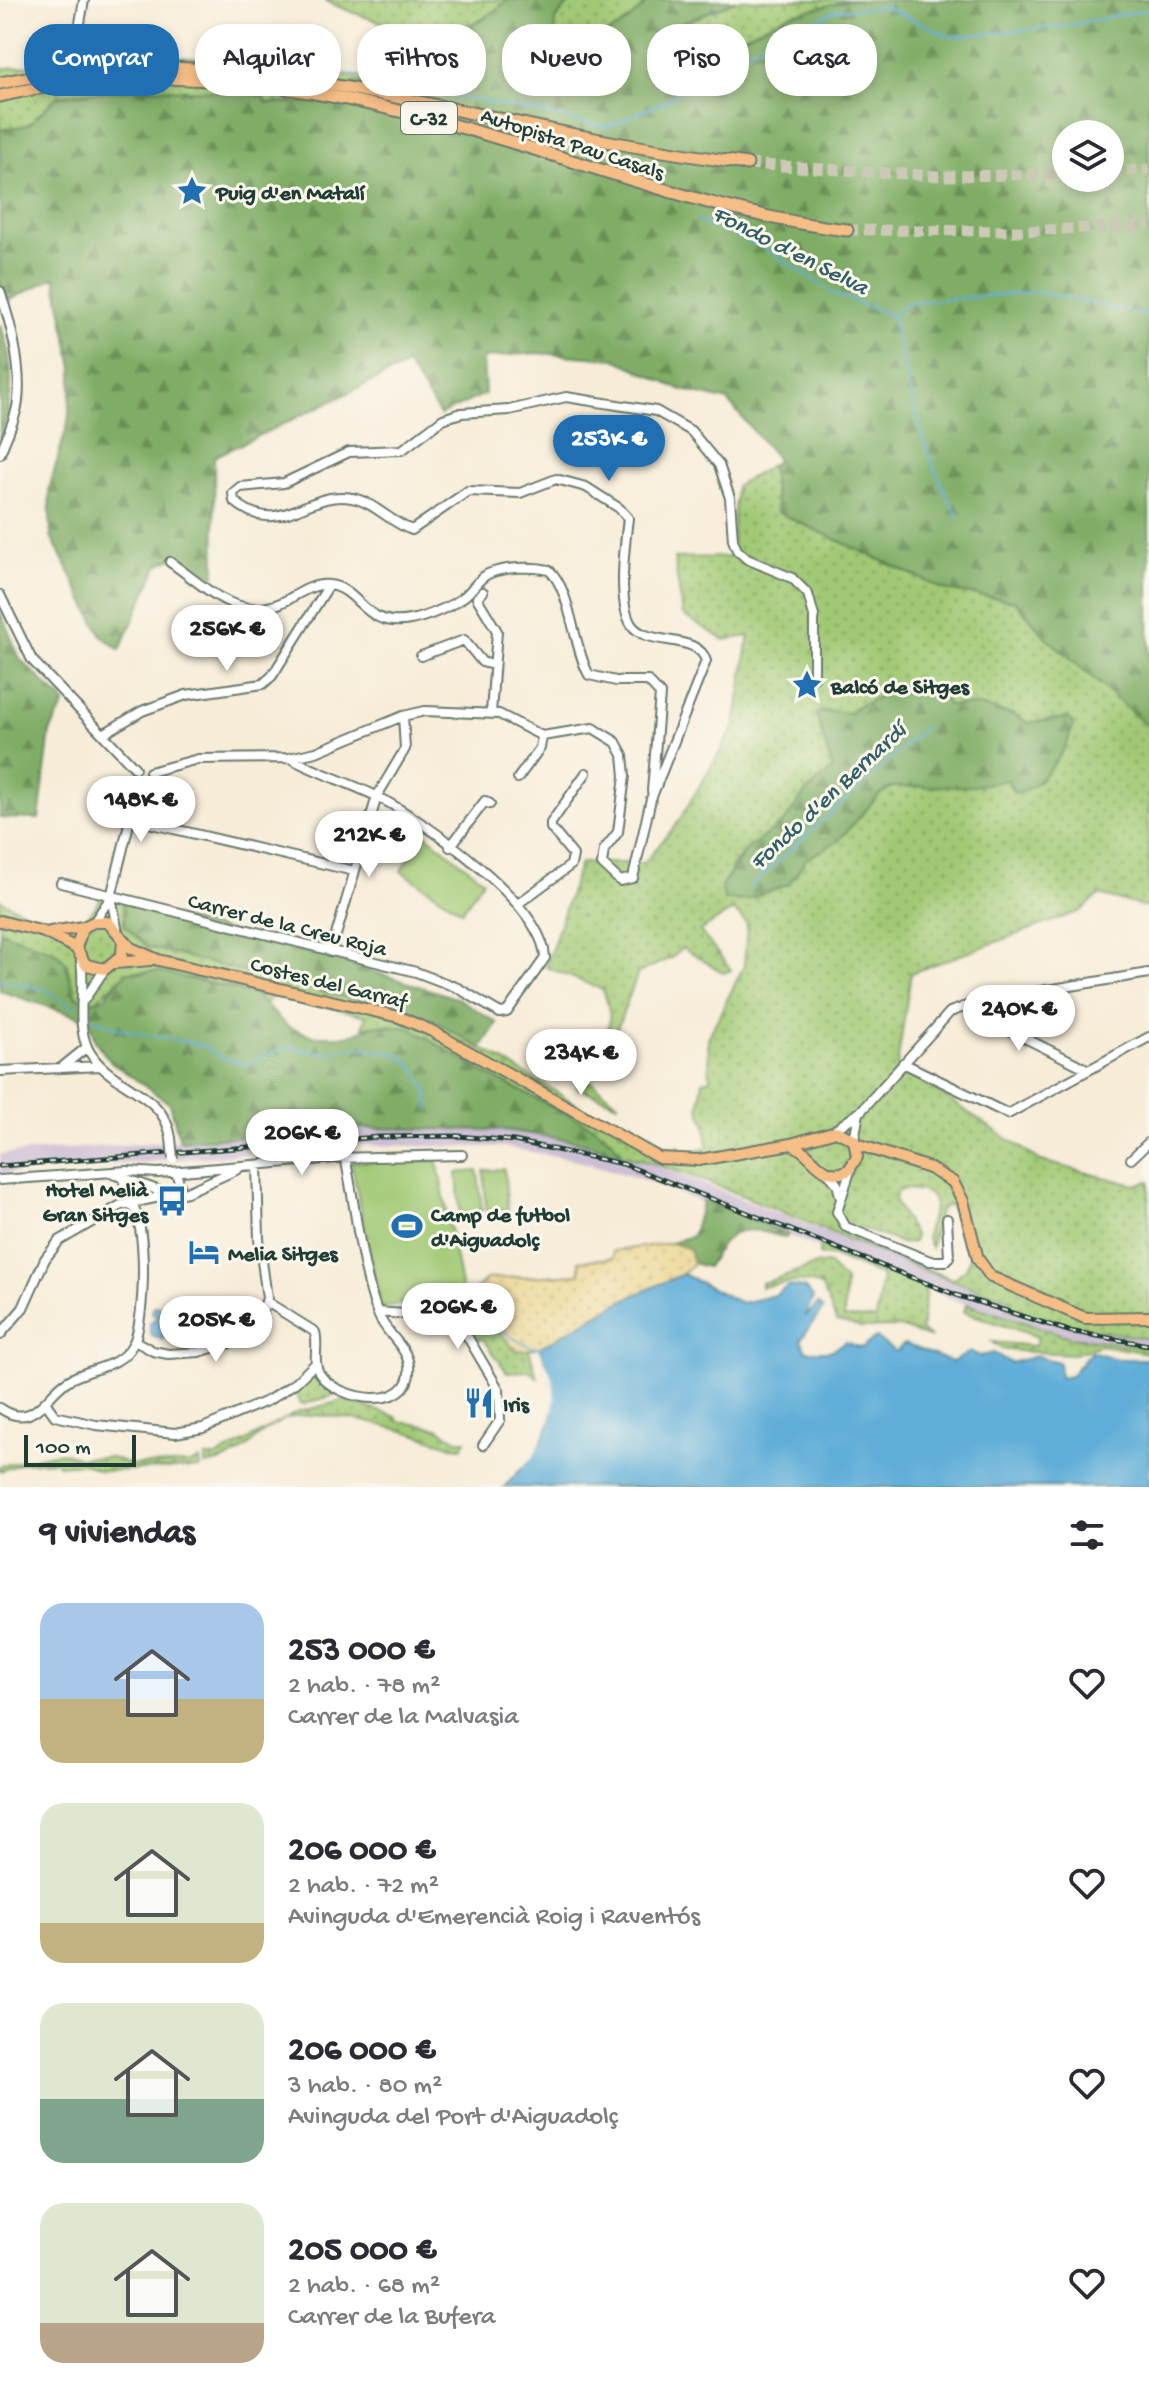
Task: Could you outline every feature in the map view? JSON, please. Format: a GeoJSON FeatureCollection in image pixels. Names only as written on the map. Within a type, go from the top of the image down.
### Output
{"type":"FeatureCollection","features":[{"type":"Feature","properties":{"kind":"highway","name":"Autopista Pau Casals"},"geometry":{"type":"LineString","coordinates":[[0,83],[105,67],[237,70],[302,79],[585,137],[747,164]]}},
{"type":"Feature","properties":{"kind":"highway","name":"Autopista Pau Casals"},"geometry":{"type":"LineString","coordinates":[[0,96],[70,83],[139,78],[230,81],[306,92],[451,125],[702,203],[773,220],[847,230]]}},
{"type":"Feature","properties":{"kind":"main road"},"geometry":{"type":"LineString","coordinates":[[0,914],[76,948]]}},
{"type":"Feature","properties":{"kind":"main road"},"geometry":{"type":"LineString","coordinates":[[0,921],[41,931],[108,922],[117,928],[131,948],[158,960]]}},
{"type":"Feature","properties":{"kind":"main road"},"geometry":{"type":"LineString","coordinates":[[83,927],[76,948],[81,961],[91,968],[105,969],[116,963],[158,960]]}},
{"type":"Feature","properties":{"kind":"main road"},"geometry":{"type":"LineString","coordinates":[[116,963],[124,949],[123,939]]}},
{"type":"Feature","properties":{"kind":"main road","name":"Costes del Garraf"},"geometry":{"type":"LineString","coordinates":[[158,960],[414,1022],[650,1155],[668,1161],[699,1160],[791,1144],[829,1132]]}},
{"type":"Feature","properties":{"kind":"main road"},"geometry":{"type":"LineString","coordinates":[[815,1161],[815,1145],[829,1132],[845,1133],[880,1155],[929,1168],[953,1182],[963,1201],[978,1259],[991,1277],[1085,1318],[1149,1317]]}},
{"type":"Feature","properties":{"kind":"main road"},"geometry":{"type":"LineString","coordinates":[[853,1166],[855,1142]]}},
{"type":"Feature","properties":{"kind":"main road"},"geometry":{"type":"LineString","coordinates":[[791,1144],[828,1173],[840,1174],[880,1155]]}},
{"type":"Feature","properties":{"kind":"street"},"geometry":{"type":"LineString","coordinates":[[80,23],[84,0]]}},
{"type":"Feature","properties":{"kind":"street"},"geometry":{"type":"LineString","coordinates":[[0,291],[14,345],[19,385],[13,420],[0,454]]}},
{"type":"Feature","properties":{"kind":"street"},"geometry":{"type":"LineString","coordinates":[[651,799],[704,668],[705,657],[689,646],[636,630],[630,621],[623,554],[628,518],[619,508],[576,481],[556,479],[520,493],[468,491],[412,530],[352,498],[329,499],[269,518],[259,517],[234,501],[236,489],[284,483],[349,452],[402,450],[443,419],[461,413],[509,410],[566,397],[656,411],[691,431],[719,465],[730,498],[733,540],[737,550],[747,559],[792,578],[808,594],[814,616],[814,678]]}},
{"type":"Feature","properties":{"kind":"street"},"geometry":{"type":"LineString","coordinates":[[150,772],[198,759],[289,758],[316,752],[403,716],[451,709],[491,713],[542,736],[593,728],[616,742],[623,755],[624,797],[618,832],[602,857],[606,871],[620,881],[633,878],[651,799],[660,694],[648,681],[616,681],[589,675],[576,647],[559,580],[549,570],[525,568],[488,574],[461,600],[409,620],[372,616],[340,588],[329,585],[313,587],[275,606],[245,609],[217,595],[170,562]]}},
{"type":"Feature","properties":{"kind":"street"},"geometry":{"type":"LineString","coordinates":[[105,733],[142,711],[186,695],[248,689],[263,684],[272,676],[329,585]]}},
{"type":"Feature","properties":{"kind":"street"},"geometry":{"type":"LineString","coordinates":[[483,592],[477,598],[497,631],[491,713]]}},
{"type":"Feature","properties":{"kind":"street"},"geometry":{"type":"LineString","coordinates":[[0,595],[32,660],[105,733],[109,744],[135,768]]}},
{"type":"Feature","properties":{"kind":"street"},"geometry":{"type":"LineString","coordinates":[[421,656],[464,640],[482,662],[493,665]]}},
{"type":"Feature","properties":{"kind":"street"},"geometry":{"type":"LineString","coordinates":[[331,952],[377,796],[405,749],[403,716]]}},
{"type":"Feature","properties":{"kind":"street"},"geometry":{"type":"LineString","coordinates":[[518,778],[540,748],[542,736]]}},
{"type":"Feature","properties":{"kind":"street"},"geometry":{"type":"LineString","coordinates":[[289,758],[377,796],[450,847],[519,903],[571,865],[573,855],[551,828],[551,823],[586,773]]}},
{"type":"Feature","properties":{"kind":"street"},"geometry":{"type":"LineString","coordinates":[[135,768],[143,766],[150,772]]}},
{"type":"Feature","properties":{"kind":"street"},"geometry":{"type":"LineString","coordinates":[[135,768],[133,777],[139,783]]}},
{"type":"Feature","properties":{"kind":"street"},"geometry":{"type":"LineString","coordinates":[[139,783],[147,782],[150,772]]}},
{"type":"Feature","properties":{"kind":"street"},"geometry":{"type":"LineString","coordinates":[[94,922],[111,897],[139,783]]}},
{"type":"Feature","properties":{"kind":"street"},"geometry":{"type":"LineString","coordinates":[[450,847],[485,801],[490,804]]}},
{"type":"Feature","properties":{"kind":"street"},"geometry":{"type":"LineString","coordinates":[[131,819],[354,871]]}},
{"type":"Feature","properties":{"kind":"street","name":"Carrer de la Creu Roja"},"geometry":{"type":"LineString","coordinates":[[61,883],[416,972],[458,988],[500,1013],[507,1012],[515,1003],[545,958],[540,936],[519,903]]}},
{"type":"Feature","properties":{"kind":"street"},"geometry":{"type":"LineString","coordinates":[[111,897],[117,928]]}},
{"type":"Feature","properties":{"kind":"street"},"geometry":{"type":"LineString","coordinates":[[0,1335],[23,1308],[45,1259],[59,1241],[129,1203],[155,1198],[161,1193],[171,1171],[171,1138],[160,1109],[100,1066],[87,1047],[81,961]]}},
{"type":"Feature","properties":{"kind":"street"},"geometry":{"type":"LineString","coordinates":[[82,1004],[105,969]]}},
{"type":"Feature","properties":{"kind":"street"},"geometry":{"type":"LineString","coordinates":[[829,1132],[860,1112],[941,1019],[963,1007],[1149,973]]}},
{"type":"Feature","properties":{"kind":"street"},"geometry":{"type":"LineString","coordinates":[[963,1007],[1089,1070]]}},
{"type":"Feature","properties":{"kind":"street"},"geometry":{"type":"LineString","coordinates":[[903,1063],[1008,1114],[1149,1037]]}},
{"type":"Feature","properties":{"kind":"street"},"geometry":{"type":"LineString","coordinates":[[61,1068],[87,1047]]}},
{"type":"Feature","properties":{"kind":"street"},"geometry":{"type":"LineString","coordinates":[[0,1071],[100,1066]]}},
{"type":"Feature","properties":{"kind":"street"},"geometry":{"type":"LineString","coordinates":[[855,1142],[860,1112]]}},
{"type":"Feature","properties":{"kind":"street"},"geometry":{"type":"LineString","coordinates":[[1131,1159],[1149,1142]]}},
{"type":"Feature","properties":{"kind":"street"},"geometry":{"type":"LineString","coordinates":[[0,1180],[345,1157],[462,1155]]}},
{"type":"Feature","properties":{"kind":"street"},"geometry":{"type":"LineString","coordinates":[[267,1302],[315,1332],[316,1363],[326,1382],[345,1393],[372,1399],[401,1390],[408,1380],[408,1360],[377,1312],[345,1157]]}},
{"type":"Feature","properties":{"kind":"street"},"geometry":{"type":"LineString","coordinates":[[107,1173],[161,1193],[176,1194],[254,1165]]}},
{"type":"Feature","properties":{"kind":"street"},"geometry":{"type":"LineString","coordinates":[[135,1341],[153,1351],[168,1354],[199,1352],[229,1343],[256,1325],[267,1302],[254,1165]]}},
{"type":"Feature","properties":{"kind":"street"},"geometry":{"type":"LineString","coordinates":[[853,1166],[837,1216],[846,1227],[930,1261],[946,1261],[949,1257],[947,1219]]}},
{"type":"Feature","properties":{"kind":"street"},"geometry":{"type":"LineString","coordinates":[[171,1171],[180,1186],[176,1194]]}},
{"type":"Feature","properties":{"kind":"street"},"geometry":{"type":"LineString","coordinates":[[828,1173],[837,1184],[841,1200]]}},
{"type":"Feature","properties":{"kind":"street"},"geometry":{"type":"LineString","coordinates":[[0,1408],[11,1416],[29,1414],[69,1379],[123,1359],[135,1341],[143,1249],[138,1213],[129,1203],[122,1177]]}},
{"type":"Feature","properties":{"kind":"street"},"geometry":{"type":"LineString","coordinates":[[377,1312],[445,1317],[460,1324],[499,1390],[500,1420],[483,1445]]}},
{"type":"Feature","properties":{"kind":"street"},"geometry":{"type":"LineString","coordinates":[[45,1402],[55,1416],[96,1425],[175,1433],[203,1428],[269,1400],[295,1383],[316,1363]]}},
{"type":"Feature","properties":{"kind":"shaded area"},"geometry":{"type":"Polygon","coordinates":[[[352,1128],[505,1130],[575,1141],[642,1160],[958,1284],[1010,1299],[1007,1308],[1068,1325],[1149,1339],[1149,1347],[1070,1337],[1005,1319],[638,1178],[572,1159],[503,1147],[349,1145],[0,1174],[0,1154],[352,1128]]]}},
{"type":"Feature","properties":{"kind":"green space"},"geometry":{"type":"Polygon","coordinates":[[[324,0],[509,0],[472,24],[387,24],[324,0]]]}},
{"type":"Feature","properties":{"kind":"green space"},"geometry":{"type":"Polygon","coordinates":[[[509,0],[572,0],[555,24],[502,24],[502,96],[631,96],[631,24],[623,24],[649,0],[736,0],[681,24],[647,24],[647,96],[749,96],[749,34],[765,26],[765,96],[877,96],[877,24],[770,24],[789,15],[850,0],[1149,0],[1149,727],[1046,637],[1015,601],[945,590],[777,512],[771,465],[778,460],[728,401],[679,389],[615,359],[536,353],[483,358],[485,394],[440,415],[407,365],[214,457],[215,576],[172,558],[158,565],[120,650],[102,636],[51,536],[49,489],[68,423],[73,368],[55,277],[0,305],[0,130],[28,125],[58,96],[179,96],[179,90],[195,90],[195,96],[259,96],[267,103],[309,103],[325,96],[341,96],[341,89],[357,83],[357,96],[486,96],[486,24],[470,24],[480,21],[509,0]]]}},
{"type":"Feature","properties":{"kind":"green space"},"geometry":{"type":"Polygon","coordinates":[[[572,0],[649,0],[622,24],[555,24],[572,0]]]}},
{"type":"Feature","properties":{"kind":"green space"},"geometry":{"type":"Polygon","coordinates":[[[736,0],[850,0],[789,15],[749,34],[749,24],[683,24],[736,0]]]}},
{"type":"Feature","properties":{"kind":"green space"},"geometry":{"type":"Polygon","coordinates":[[[179,57],[195,58],[195,90],[179,90],[179,57]]]}},
{"type":"Feature","properties":{"kind":"green space"},"geometry":{"type":"Polygon","coordinates":[[[24,66],[24,96],[58,96],[28,125],[0,130],[0,69],[24,66]]]}},
{"type":"Feature","properties":{"kind":"green space"},"geometry":{"type":"Polygon","coordinates":[[[341,74],[357,76],[355,83],[341,90],[341,74]]]}},
{"type":"Feature","properties":{"kind":"green space"},"geometry":{"type":"Polygon","coordinates":[[[233,96],[328,96],[297,104],[267,103],[233,96]]]}},
{"type":"Feature","properties":{"kind":"green space"},"geometry":{"type":"Polygon","coordinates":[[[0,324],[9,354],[11,383],[0,442],[0,324]]]}},
{"type":"Feature","properties":{"kind":"green space"},"geometry":{"type":"Polygon","coordinates":[[[771,465],[777,512],[945,590],[1015,601],[1046,637],[1149,727],[1149,908],[1099,895],[1081,911],[911,973],[897,1065],[1041,1161],[1135,1185],[1149,1181],[1149,1339],[1068,1325],[1006,1308],[1010,1299],[911,1265],[719,1186],[621,1154],[613,1142],[592,1126],[486,1074],[410,1028],[389,1025],[363,1027],[366,1016],[276,994],[264,1004],[254,996],[222,985],[134,971],[90,1003],[76,996],[65,961],[56,952],[0,931],[0,900],[58,928],[84,918],[101,897],[123,903],[125,926],[434,1020],[629,1135],[688,1154],[707,1147],[706,1126],[699,1108],[703,1081],[710,1079],[708,1038],[744,966],[747,924],[733,910],[700,931],[731,970],[724,973],[682,948],[673,957],[638,973],[612,1042],[580,1073],[619,1104],[578,1088],[574,1069],[600,1042],[609,1026],[608,1004],[603,990],[546,967],[580,863],[644,863],[677,824],[735,726],[749,636],[724,640],[683,615],[674,558],[731,557],[736,486],[771,465]],[[903,686],[856,707],[851,713],[830,712],[824,741],[833,769],[805,793],[785,821],[746,850],[731,868],[732,901],[746,900],[789,884],[806,859],[838,841],[879,795],[892,787],[1002,778],[1008,779],[1010,787],[1022,792],[1052,764],[1072,730],[1068,718],[1028,723],[1014,715],[978,706],[948,705],[933,686],[903,686]],[[903,1189],[896,1193],[895,1202],[915,1236],[913,1242],[904,1244],[858,1227],[853,1239],[952,1279],[966,1269],[970,1257],[952,1208],[947,1205],[939,1211],[931,1248],[926,1236],[933,1210],[932,1197],[917,1190],[903,1189]]]}},
{"type":"Feature","properties":{"kind":"green space"},"geometry":{"type":"Polygon","coordinates":[[[0,611],[20,659],[65,703],[50,732],[39,819],[0,818],[0,611]]]}},
{"type":"Feature","properties":{"kind":"green space"},"geometry":{"type":"Polygon","coordinates":[[[926,685],[940,691],[948,705],[978,706],[1014,715],[1028,723],[1068,718],[1073,723],[1071,733],[1052,766],[1024,790],[1014,793],[1008,780],[974,786],[892,787],[879,795],[838,841],[806,859],[789,884],[746,900],[725,900],[721,887],[746,850],[785,821],[805,793],[833,769],[816,714],[823,711],[851,713],[856,707],[903,686],[926,685]]]}},
{"type":"Feature","properties":{"kind":"green space"},"geometry":{"type":"Polygon","coordinates":[[[425,834],[483,880],[462,911],[401,871],[425,834]]]}},
{"type":"Feature","properties":{"kind":"green space"},"geometry":{"type":"Polygon","coordinates":[[[123,903],[334,959],[459,999],[497,1023],[481,1048],[433,1020],[147,947],[125,926],[123,903]]]}},
{"type":"Feature","properties":{"kind":"green space"},"geometry":{"type":"Polygon","coordinates":[[[0,931],[56,952],[65,961],[75,996],[90,1003],[105,997],[127,972],[157,971],[255,995],[288,1027],[313,1036],[347,1036],[376,1025],[410,1028],[486,1074],[592,1126],[613,1142],[621,1154],[575,1141],[505,1130],[352,1128],[180,1141],[170,1104],[110,1061],[95,1041],[89,1020],[0,991],[0,931]]]}},
{"type":"Feature","properties":{"kind":"green space","name":"Camp de futbol d'Aiguadolç"},"geometry":{"type":"Polygon","coordinates":[[[437,1160],[462,1291],[381,1308],[351,1162],[437,1160]]]}},
{"type":"Feature","properties":{"kind":"green space"},"geometry":{"type":"Polygon","coordinates":[[[504,1169],[508,1209],[486,1211],[484,1171],[504,1169]]]}},
{"type":"Feature","properties":{"kind":"green space"},"geometry":{"type":"Polygon","coordinates":[[[478,1171],[482,1211],[460,1214],[457,1173],[478,1171]]]}},
{"type":"Feature","properties":{"kind":"green space"},"geometry":{"type":"Polygon","coordinates":[[[703,1200],[788,1234],[786,1238],[757,1231],[738,1232],[723,1243],[707,1267],[693,1263],[688,1248],[671,1243],[692,1236],[703,1200]]]}},
{"type":"Feature","properties":{"kind":"green space"},"geometry":{"type":"Polygon","coordinates":[[[819,1246],[926,1289],[921,1330],[931,1338],[899,1327],[862,1328],[836,1321],[822,1287],[815,1284],[792,1282],[761,1287],[761,1283],[827,1263],[845,1281],[844,1318],[876,1319],[882,1276],[835,1257],[819,1255],[819,1246]]]}},
{"type":"Feature","properties":{"kind":"green space"},"geometry":{"type":"Polygon","coordinates":[[[469,1297],[516,1351],[529,1349],[537,1377],[530,1371],[507,1372],[484,1340],[472,1338],[468,1327],[469,1297]]]}},
{"type":"Feature","properties":{"kind":"green space"},"geometry":{"type":"Polygon","coordinates":[[[966,1304],[1070,1337],[1149,1347],[1149,1353],[1101,1345],[1074,1354],[1002,1349],[992,1342],[1035,1346],[1038,1337],[964,1312],[966,1304]]]}},
{"type":"Feature","properties":{"kind":"green space"},"geometry":{"type":"Polygon","coordinates":[[[312,1374],[335,1395],[301,1405],[296,1391],[312,1374]]]}},
{"type":"Feature","properties":{"kind":"green space"},"geometry":{"type":"Polygon","coordinates":[[[345,1400],[397,1417],[398,1421],[438,1428],[457,1440],[466,1440],[462,1447],[452,1446],[368,1422],[321,1415],[284,1420],[298,1412],[345,1400]]]}},
{"type":"Feature","properties":{"kind":"green space"},"geometry":{"type":"Polygon","coordinates":[[[268,1428],[233,1457],[205,1465],[205,1457],[217,1457],[268,1428]]]}},
{"type":"Feature","properties":{"kind":"green space"},"geometry":{"type":"Polygon","coordinates":[[[61,1452],[79,1458],[108,1457],[132,1465],[190,1464],[199,1460],[200,1468],[100,1471],[83,1463],[58,1465],[56,1461],[22,1463],[0,1471],[0,1466],[61,1452]]]}},
{"type":"Feature","properties":{"kind":"sand"},"geometry":{"type":"Polygon","coordinates":[[[671,1243],[688,1248],[693,1263],[683,1274],[622,1301],[539,1348],[516,1351],[469,1297],[486,1279],[580,1274],[579,1261],[613,1258],[613,1251],[671,1243]]]}},
{"type":"Feature","properties":{"kind":"water"},"geometry":{"type":"Polygon","coordinates":[[[683,1274],[741,1303],[775,1295],[788,1286],[804,1288],[813,1297],[805,1317],[818,1304],[823,1309],[801,1339],[806,1351],[830,1351],[846,1342],[861,1348],[876,1338],[896,1352],[904,1344],[952,1362],[970,1352],[980,1356],[994,1353],[1011,1363],[1036,1356],[1059,1362],[1060,1378],[1070,1376],[1091,1351],[1117,1359],[1149,1359],[1149,1487],[504,1487],[533,1454],[550,1424],[552,1390],[539,1348],[622,1301],[683,1274]]]}},
{"type":"Feature","properties":{"kind":"water"},"geometry":{"type":"Polygon","coordinates":[[[153,1306],[159,1306],[168,1320],[163,1340],[150,1334],[150,1322],[159,1316],[152,1313],[153,1306]]]}},
{"type":"Feature","properties":{"kind":"pier"},"geometry":{"type":"Polygon","coordinates":[[[539,1348],[553,1379],[555,1399],[550,1421],[534,1456],[500,1487],[531,1454],[546,1419],[551,1398],[550,1381],[535,1349],[539,1348]]]}},
{"type":"Feature","properties":{"kind":"waterway"},"geometry":{"type":"LineString","coordinates":[[347,74],[607,127],[668,100],[702,72],[837,10],[886,7],[951,37],[1066,26],[1149,9]]}},
{"type":"Feature","properties":{"kind":"waterway","name":"Fondo d'en Selva"},"geometry":{"type":"LineString","coordinates":[[697,220],[766,249],[836,295],[892,315],[909,302],[1038,292],[1149,316]]}},
{"type":"Feature","properties":{"kind":"waterway"},"geometry":{"type":"LineString","coordinates":[[892,317],[926,446],[960,519]]}},
{"type":"Feature","properties":{"kind":"waterway","name":"Fondo d'en Bernardí"},"geometry":{"type":"LineString","coordinates":[[750,887],[925,727]]}},
{"type":"Feature","properties":{"kind":"waterway"},"geometry":{"type":"LineString","coordinates":[[0,980],[46,990],[75,1008]]}},
{"type":"Feature","properties":{"kind":"waterway"},"geometry":{"type":"LineString","coordinates":[[90,1017],[123,1030],[201,1045],[223,1058],[246,1064],[287,1047],[324,1053],[359,1047],[400,1055],[415,1069],[427,1090],[429,1109]]}},
{"type":"Feature","properties":{"kind":"waterway"},"geometry":{"type":"LineString","coordinates":[[472,1300],[511,1336],[539,1348]]}},
{"type":"Feature","properties":{"kind":"tunnel"},"geometry":{"type":"LineString","coordinates":[[747,164],[939,176],[1052,174]]}},
{"type":"Feature","properties":{"kind":"tunnel"},"geometry":{"type":"LineString","coordinates":[[1124,171],[1149,169]]}},
{"type":"Feature","properties":{"kind":"tunnel"},"geometry":{"type":"LineString","coordinates":[[847,230],[1022,231],[1149,225]]}},
{"type":"Feature","properties":{"kind":"railway"},"geometry":{"type":"LineString","coordinates":[[0,1166],[379,1137],[458,1136],[514,1141],[623,1164],[959,1296],[1069,1331],[1149,1345]]}},
{"type":"Feature","properties":{"kind":"place","name":"Puig d'en Matalí"},"geometry":{"type":"Point","coordinates":[192,191]}},
{"type":"Feature","properties":{"kind":"place","name":"Balcó de Sitges"},"geometry":{"type":"Point","coordinates":[807,685]}},
{"type":"Feature","properties":{"kind":"place","name":"Hotel Melià Gran Sitges"},"geometry":{"type":"Point","coordinates":[172,1201]}},
{"type":"Feature","properties":{"kind":"place","name":"Camp de futbol d'Aiguadolç"},"geometry":{"type":"Point","coordinates":[407,1226]}},
{"type":"Feature","properties":{"kind":"place","name":"Melia Sitges"},"geometry":{"type":"Point","coordinates":[204,1252]}},
{"type":"Feature","properties":{"kind":"place","name":"Iris"},"geometry":{"type":"Point","coordinates":[479,1403]}}]}
